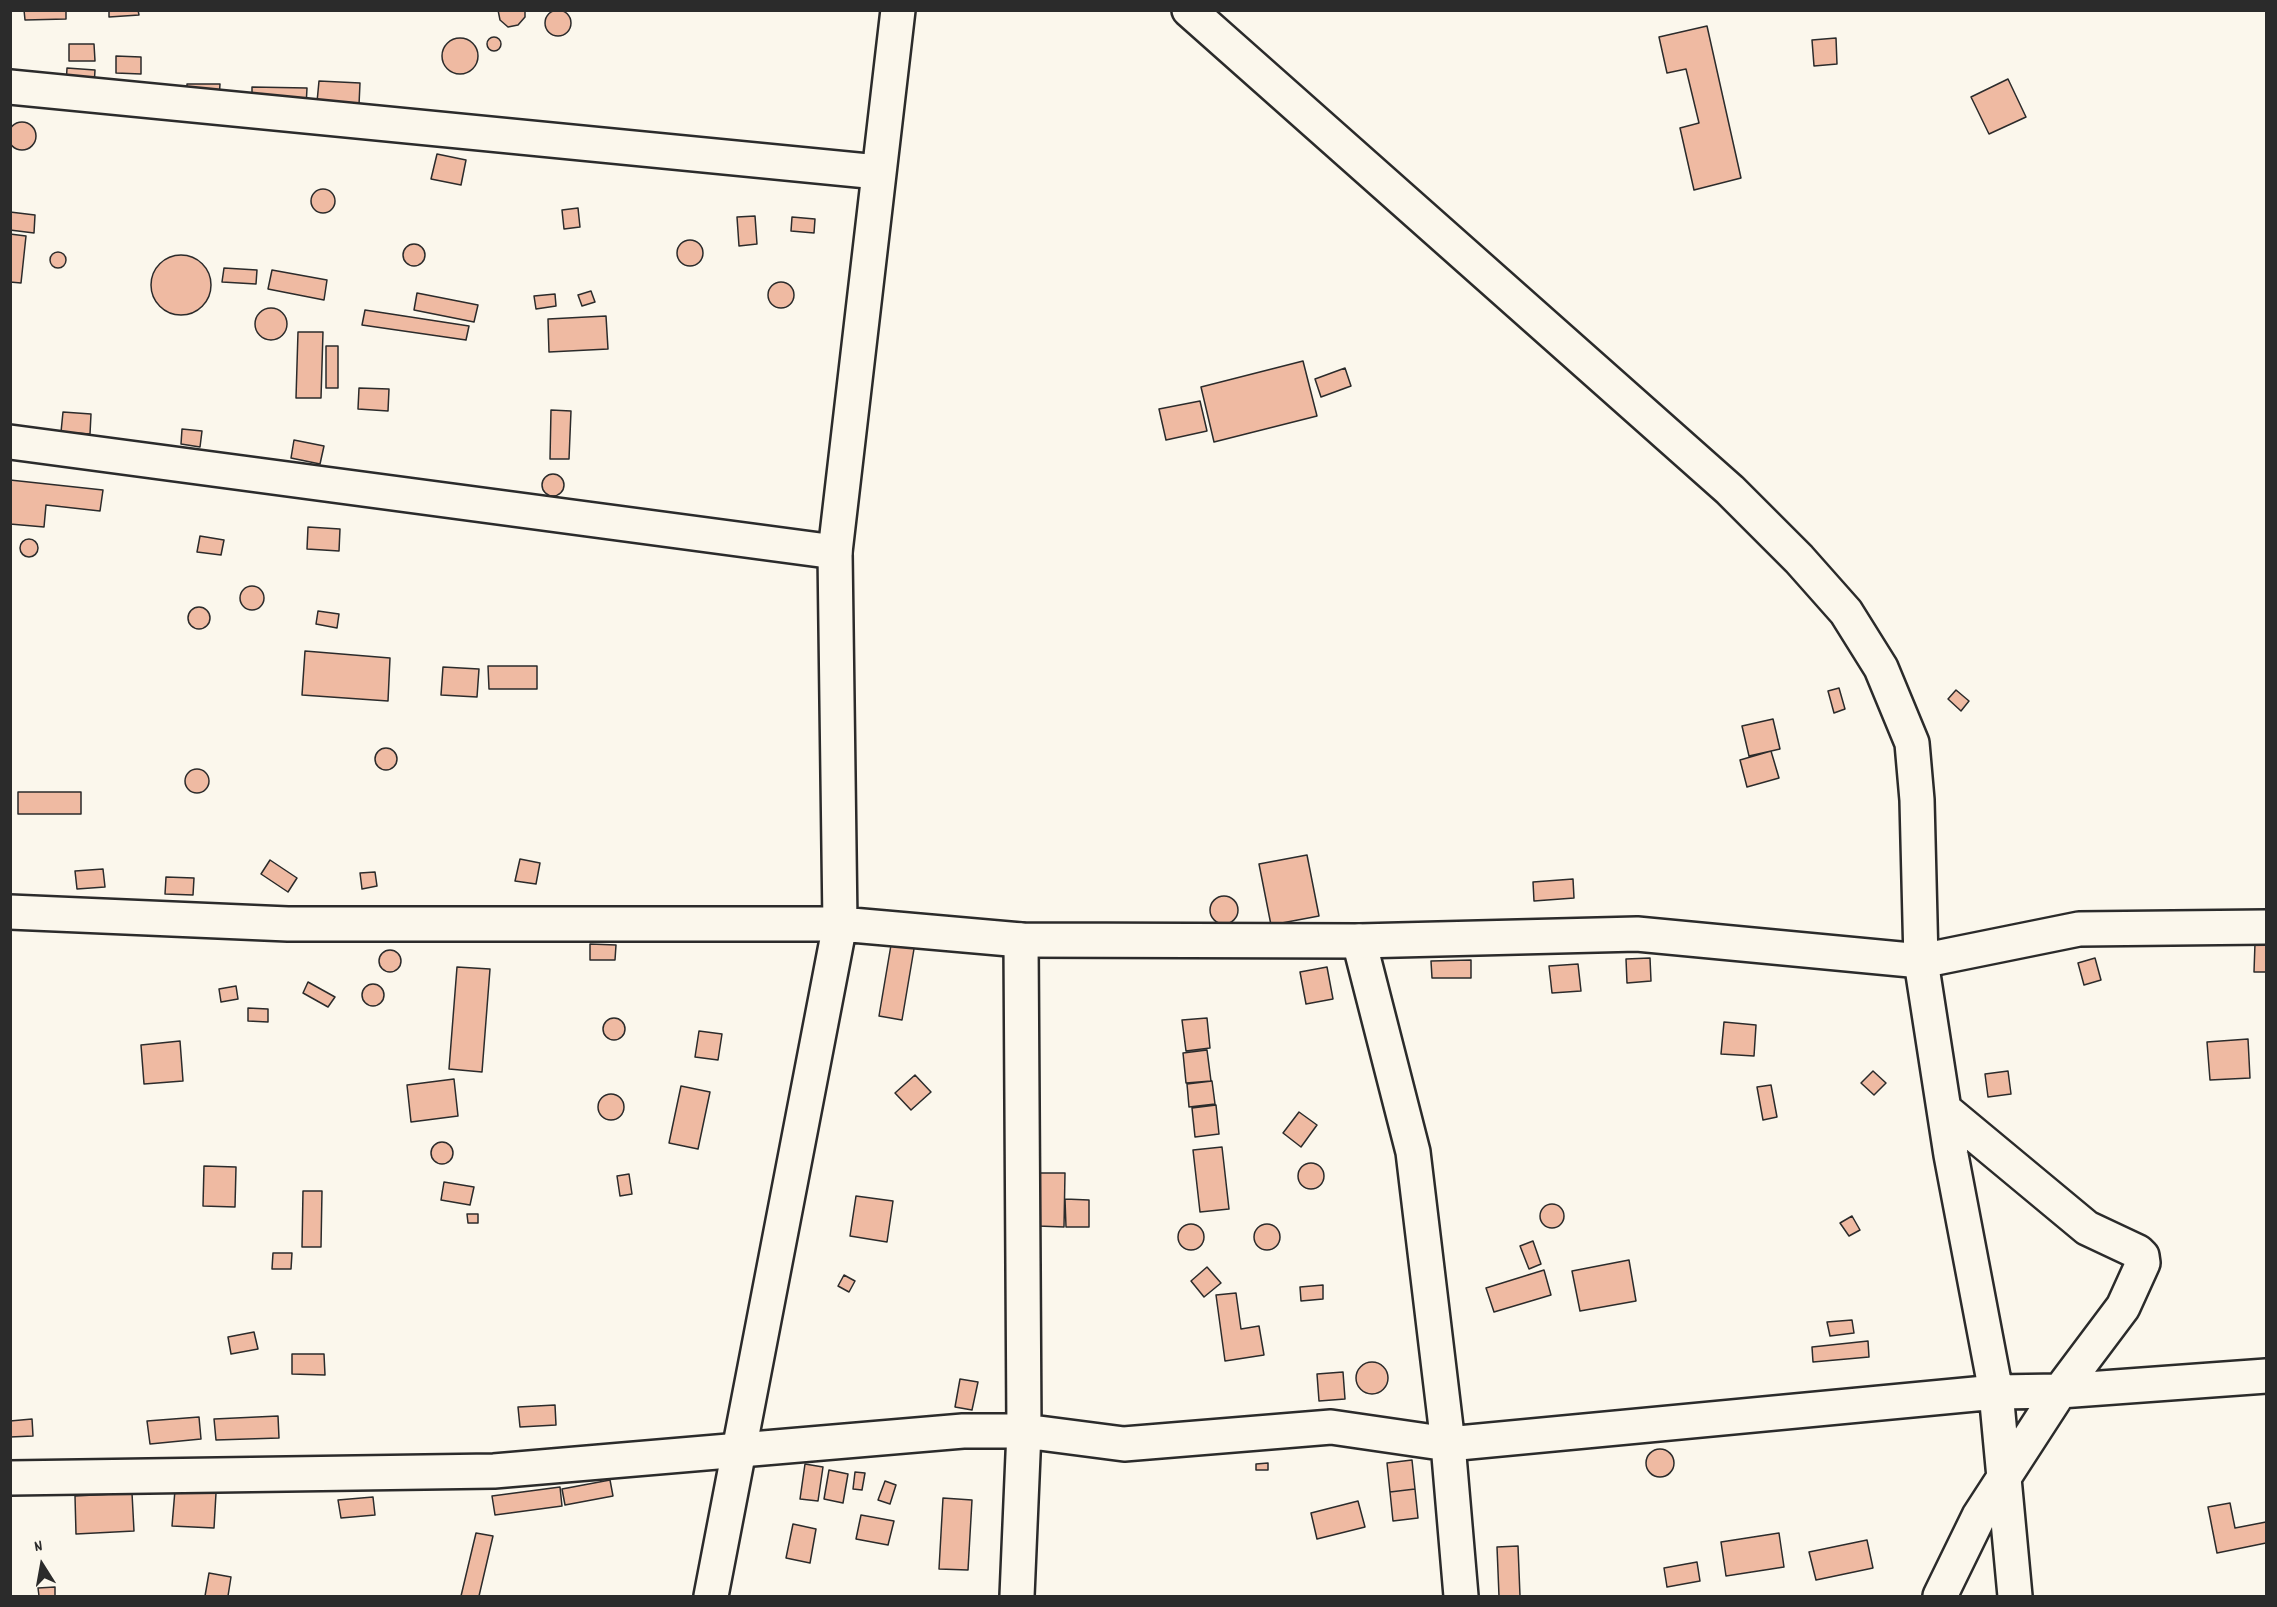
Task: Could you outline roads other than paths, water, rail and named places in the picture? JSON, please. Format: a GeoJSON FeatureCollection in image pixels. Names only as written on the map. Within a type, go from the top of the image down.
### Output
{"type":"FeatureCollection","features":[{"type":"Feature","properties":{"kind":"street"},"geometry":{"type":"LineString","coordinates":[[711,1596],[741,1452],[840,924],[835,552],[898,10]]}},
{"type":"Feature","properties":{"kind":"street"},"geometry":{"type":"LineString","coordinates":[[1189,10],[1730,489],[1799,559],[1846,612],[1881,668],[1912,743],[1917,801],[1921,961],[1945,1110],[1996,1392],[2015,1596]]}},
{"type":"Feature","properties":{"kind":"street"},"geometry":{"type":"LineString","coordinates":[[10,87],[878,172]]}},
{"type":"Feature","properties":{"kind":"street"},"geometry":{"type":"LineString","coordinates":[[10,442],[835,552]]}},
{"type":"Feature","properties":{"kind":"street"},"geometry":{"type":"LineString","coordinates":[[10,912],[288,924],[840,924],[1021,940],[1359,940],[1637,934],[1921,961],[2079,929],[2266,927]]}},
{"type":"Feature","properties":{"kind":"street"},"geometry":{"type":"LineString","coordinates":[[1017,1596],[1024,1431],[1021,940]]}},
{"type":"Feature","properties":{"kind":"street"},"geometry":{"type":"LineString","coordinates":[[1359,940],[1413,1152],[1448,1444],[1461,1596]]}},
{"type":"Feature","properties":{"kind":"street"},"geometry":{"type":"LineString","coordinates":[[1940,1596],[1979,1516],[2060,1390],[2123,1307],[2143,1263],[2142,1256],[2123,1244],[2087,1228],[1945,1110]]}},
{"type":"Feature","properties":{"kind":"street"},"geometry":{"type":"LineString","coordinates":[[10,1478],[494,1471],[741,1452],[963,1431],[1024,1431],[1124,1444],[1331,1427],[1448,1444],[1996,1392],[2266,1376]]}}]}
